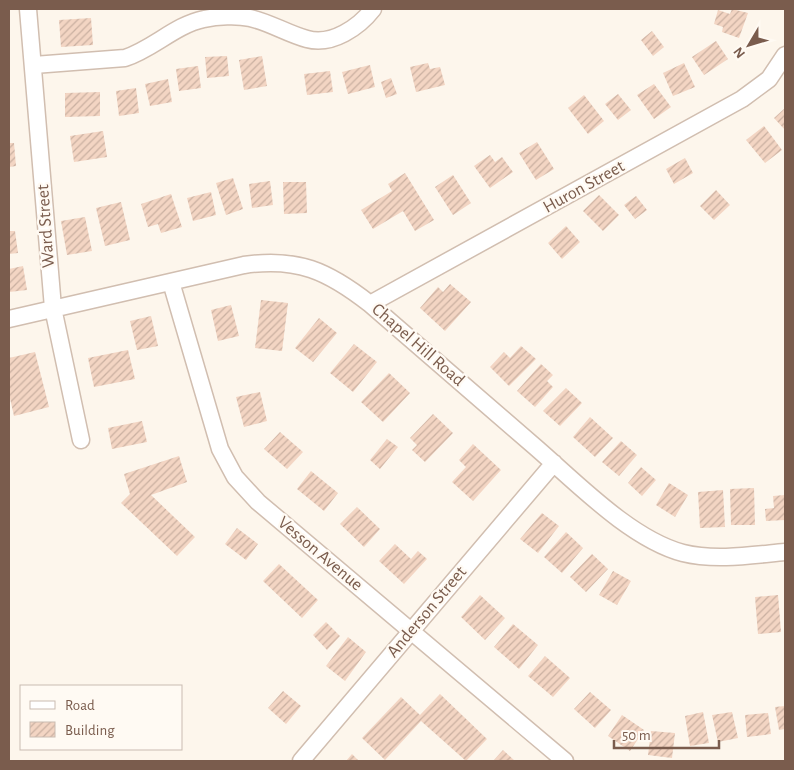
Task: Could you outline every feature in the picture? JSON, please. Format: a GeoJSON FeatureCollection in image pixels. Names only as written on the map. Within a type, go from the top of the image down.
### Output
{"type":"FeatureCollection","features":[{"type":"Feature","properties":{"kind":"street","name":"Ward Street"},"geometry":{"type":"LineString","coordinates":[[28,9],[53,308],[80,440]]}},
{"type":"Feature","properties":{"kind":"street"},"geometry":{"type":"LineString","coordinates":[[34,65],[125,58],[139,53],[195,22],[218,17],[249,18],[309,40],[328,39],[351,30],[374,9]]}},
{"type":"Feature","properties":{"kind":"street","name":"Huron Street"},"geometry":{"type":"LineString","coordinates":[[370,304],[742,99],[769,79],[785,55]]}},
{"type":"Feature","properties":{"kind":"street","name":"Chapel Hill Road"},"geometry":{"type":"LineString","coordinates":[[9,319],[252,264],[292,263],[324,273],[339,281],[370,304],[554,463],[638,532],[666,547],[684,553],[710,556],[785,552]]}},
{"type":"Feature","properties":{"kind":"street","name":"Vesson Avenue"},"geometry":{"type":"LineString","coordinates":[[171,282],[216,438],[235,478],[258,502],[565,761]]}},
{"type":"Feature","properties":{"kind":"street","name":"Anderson Street"},"geometry":{"type":"LineString","coordinates":[[300,761],[412,632],[554,463]]}},
{"type":"Feature","properties":{"kind":"building"},"geometry":{"type":"Polygon","coordinates":[[[732,9],[748,13],[739,38],[722,32],[723,27],[714,24],[718,10],[730,14],[732,9]]]}},
{"type":"Feature","properties":{"kind":"building"},"geometry":{"type":"Polygon","coordinates":[[[91,18],[93,45],[61,47],[59,20],[91,18]]]}},
{"type":"Feature","properties":{"kind":"building"},"geometry":{"type":"Polygon","coordinates":[[[652,31],[664,47],[653,56],[641,40],[652,31]]]}},
{"type":"Feature","properties":{"kind":"building"},"geometry":{"type":"Polygon","coordinates":[[[716,41],[728,59],[704,75],[692,57],[716,41]]]}},
{"type":"Feature","properties":{"kind":"building"},"geometry":{"type":"Polygon","coordinates":[[[227,56],[229,76],[207,78],[205,57],[227,56]]]}},
{"type":"Feature","properties":{"kind":"building"},"geometry":{"type":"Polygon","coordinates":[[[262,56],[267,86],[244,90],[239,60],[262,56]]]}},
{"type":"Feature","properties":{"kind":"building"},"geometry":{"type":"Polygon","coordinates":[[[428,63],[430,69],[440,67],[445,85],[416,92],[410,67],[428,63]]]}},
{"type":"Feature","properties":{"kind":"building"},"geometry":{"type":"Polygon","coordinates":[[[684,63],[695,87],[673,96],[663,73],[684,63]]]}},
{"type":"Feature","properties":{"kind":"building"},"geometry":{"type":"Polygon","coordinates":[[[370,65],[375,87],[348,94],[342,72],[370,65]]]}},
{"type":"Feature","properties":{"kind":"building"},"geometry":{"type":"Polygon","coordinates":[[[198,66],[201,88],[179,91],[176,69],[198,66]]]}},
{"type":"Feature","properties":{"kind":"building"},"geometry":{"type":"Polygon","coordinates":[[[330,71],[333,92],[307,95],[304,74],[330,71]]]}},
{"type":"Feature","properties":{"kind":"building"},"geometry":{"type":"Polygon","coordinates":[[[391,78],[397,94],[386,98],[381,82],[391,78]]]}},
{"type":"Feature","properties":{"kind":"building"},"geometry":{"type":"Polygon","coordinates":[[[168,79],[172,102],[150,106],[145,84],[168,79]]]}},
{"type":"Feature","properties":{"kind":"building"},"geometry":{"type":"Polygon","coordinates":[[[654,84],[671,107],[654,119],[637,95],[654,84]]]}},
{"type":"Feature","properties":{"kind":"building"},"geometry":{"type":"Polygon","coordinates":[[[136,88],[139,113],[119,116],[116,91],[136,88]]]}},
{"type":"Feature","properties":{"kind":"building"},"geometry":{"type":"Polygon","coordinates":[[[100,92],[100,116],[65,117],[65,93],[100,92]]]}},
{"type":"Feature","properties":{"kind":"building"},"geometry":{"type":"Polygon","coordinates":[[[618,94],[631,110],[618,120],[605,104],[618,94]]]}},
{"type":"Feature","properties":{"kind":"building"},"geometry":{"type":"Polygon","coordinates":[[[584,95],[604,121],[588,134],[568,108],[584,95]]]}},
{"type":"Feature","properties":{"kind":"building"},"geometry":{"type":"Polygon","coordinates":[[[785,108],[785,130],[774,118],[785,108]]]}},
{"type":"Feature","properties":{"kind":"building"},"geometry":{"type":"Polygon","coordinates":[[[764,126],[782,150],[765,163],[746,140],[764,126]]]}},
{"type":"Feature","properties":{"kind":"building"},"geometry":{"type":"Polygon","coordinates":[[[103,131],[107,157],[74,162],[70,136],[103,131]]]}},
{"type":"Feature","properties":{"kind":"building"},"geometry":{"type":"Polygon","coordinates":[[[537,142],[554,169],[536,180],[519,153],[537,142]]]}},
{"type":"Feature","properties":{"kind":"building"},"geometry":{"type":"Polygon","coordinates":[[[9,143],[14,143],[16,166],[9,167],[9,143]]]}},
{"type":"Feature","properties":{"kind":"building"},"geometry":{"type":"Polygon","coordinates":[[[490,155],[495,162],[502,157],[513,172],[490,188],[474,166],[490,155]]]}},
{"type":"Feature","properties":{"kind":"building"},"geometry":{"type":"Polygon","coordinates":[[[685,158],[693,173],[674,184],[666,169],[685,158]]]}},
{"type":"Feature","properties":{"kind":"building"},"geometry":{"type":"Polygon","coordinates":[[[405,173],[434,220],[415,231],[403,211],[373,229],[361,210],[392,191],[388,184],[405,173]]]}},
{"type":"Feature","properties":{"kind":"building"},"geometry":{"type":"Polygon","coordinates":[[[453,175],[471,203],[453,215],[435,187],[453,175]]]}},
{"type":"Feature","properties":{"kind":"building"},"geometry":{"type":"Polygon","coordinates":[[[233,178],[243,209],[226,215],[216,183],[233,178]]]}},
{"type":"Feature","properties":{"kind":"building"},"geometry":{"type":"Polygon","coordinates":[[[270,181],[273,205],[252,208],[249,184],[270,181]]]}},
{"type":"Feature","properties":{"kind":"building"},"geometry":{"type":"Polygon","coordinates":[[[283,182],[306,182],[307,213],[284,214],[283,182]]]}},
{"type":"Feature","properties":{"kind":"building"},"geometry":{"type":"Polygon","coordinates":[[[716,190],[730,205],[714,220],[700,206],[716,190]]]}},
{"type":"Feature","properties":{"kind":"building"},"geometry":{"type":"Polygon","coordinates":[[[211,192],[216,215],[193,221],[187,198],[211,192]]]}},
{"type":"Feature","properties":{"kind":"building"},"geometry":{"type":"Polygon","coordinates":[[[171,194],[182,227],[161,233],[158,224],[148,227],[141,204],[171,194]]]}},
{"type":"Feature","properties":{"kind":"building"},"geometry":{"type":"Polygon","coordinates":[[[599,195],[619,215],[603,231],[583,211],[599,195]]]}},
{"type":"Feature","properties":{"kind":"building"},"geometry":{"type":"Polygon","coordinates":[[[636,196],[647,210],[635,219],[624,205],[636,196]]]}},
{"type":"Feature","properties":{"kind":"building"},"geometry":{"type":"Polygon","coordinates":[[[121,202],[130,240],[105,246],[96,208],[121,202]]]}},
{"type":"Feature","properties":{"kind":"building"},"geometry":{"type":"Polygon","coordinates":[[[85,217],[92,251],[67,255],[61,221],[85,217]]]}},
{"type":"Feature","properties":{"kind":"building"},"geometry":{"type":"Polygon","coordinates":[[[566,226],[580,242],[562,259],[548,243],[566,226]]]}},
{"type":"Feature","properties":{"kind":"building"},"geometry":{"type":"Polygon","coordinates":[[[9,231],[15,231],[18,253],[9,254],[9,231]]]}},
{"type":"Feature","properties":{"kind":"building"},"geometry":{"type":"Polygon","coordinates":[[[23,266],[27,290],[9,292],[9,269],[23,266]]]}},
{"type":"Feature","properties":{"kind":"building"},"geometry":{"type":"Polygon","coordinates":[[[450,284],[471,302],[445,331],[420,308],[438,287],[443,292],[450,284]]]}},
{"type":"Feature","properties":{"kind":"building"},"geometry":{"type":"Polygon","coordinates":[[[261,300],[288,303],[282,351],[255,348],[261,300]]]}},
{"type":"Feature","properties":{"kind":"building"},"geometry":{"type":"Polygon","coordinates":[[[231,305],[239,336],[218,341],[211,310],[231,305]]]}},
{"type":"Feature","properties":{"kind":"building"},"geometry":{"type":"Polygon","coordinates":[[[151,316],[158,346],[137,350],[130,321],[151,316]]]}},
{"type":"Feature","properties":{"kind":"building"},"geometry":{"type":"Polygon","coordinates":[[[319,318],[337,333],[313,362],[295,348],[319,318]]]}},
{"type":"Feature","properties":{"kind":"building"},"geometry":{"type":"Polygon","coordinates":[[[354,344],[377,362],[353,392],[330,373],[354,344]]]}},
{"type":"Feature","properties":{"kind":"building"},"geometry":{"type":"Polygon","coordinates":[[[521,346],[536,359],[509,386],[490,367],[504,352],[510,358],[521,346]]]}},
{"type":"Feature","properties":{"kind":"building"},"geometry":{"type":"Polygon","coordinates":[[[128,350],[135,379],[94,387],[88,358],[128,350]]]}},
{"type":"Feature","properties":{"kind":"building"},"geometry":{"type":"Polygon","coordinates":[[[35,352],[49,407],[14,416],[9,394],[9,358],[35,352]]]}},
{"type":"Feature","properties":{"kind":"building"},"geometry":{"type":"Polygon","coordinates":[[[541,364],[553,375],[547,381],[553,387],[535,407],[517,391],[541,364]]]}},
{"type":"Feature","properties":{"kind":"building"},"geometry":{"type":"Polygon","coordinates":[[[389,373],[410,393],[383,422],[361,402],[389,373]]]}},
{"type":"Feature","properties":{"kind":"building"},"geometry":{"type":"Polygon","coordinates":[[[566,388],[582,403],[560,426],[543,411],[566,388]]]}},
{"type":"Feature","properties":{"kind":"building"},"geometry":{"type":"Polygon","coordinates":[[[260,392],[267,421],[244,427],[236,397],[260,392]]]}},
{"type":"Feature","properties":{"kind":"building"},"geometry":{"type":"Polygon","coordinates":[[[433,414],[453,433],[425,462],[412,450],[417,445],[410,438],[433,414]]]}},
{"type":"Feature","properties":{"kind":"building"},"geometry":{"type":"Polygon","coordinates":[[[590,417],[613,438],[595,457],[573,437],[590,417]]]}},
{"type":"Feature","properties":{"kind":"building"},"geometry":{"type":"Polygon","coordinates":[[[142,421],[147,442],[112,449],[108,428],[142,421]]]}},
{"type":"Feature","properties":{"kind":"building"},"geometry":{"type":"Polygon","coordinates":[[[280,432],[303,452],[287,469],[264,449],[280,432]]]}},
{"type":"Feature","properties":{"kind":"building"},"geometry":{"type":"Polygon","coordinates":[[[387,439],[398,447],[380,469],[370,460],[387,439]]]}},
{"type":"Feature","properties":{"kind":"building"},"geometry":{"type":"Polygon","coordinates":[[[621,441],[637,455],[619,476],[602,462],[621,441]]]}},
{"type":"Feature","properties":{"kind":"building"},"geometry":{"type":"Polygon","coordinates":[[[473,444],[501,470],[473,501],[452,482],[466,467],[459,460],[473,444]]]}},
{"type":"Feature","properties":{"kind":"building"},"geometry":{"type":"Polygon","coordinates":[[[179,456],[187,482],[151,495],[195,537],[177,556],[121,503],[130,494],[124,474],[179,456]]]}},
{"type":"Feature","properties":{"kind":"building"},"geometry":{"type":"Polygon","coordinates":[[[641,467],[656,480],[642,496],[628,483],[641,467]]]}},
{"type":"Feature","properties":{"kind":"building"},"geometry":{"type":"Polygon","coordinates":[[[311,471],[338,493],[324,511],[297,489],[311,471]]]}},
{"type":"Feature","properties":{"kind":"building"},"geometry":{"type":"Polygon","coordinates":[[[669,483],[688,495],[675,517],[656,505],[669,483]]]}},
{"type":"Feature","properties":{"kind":"building"},"geometry":{"type":"Polygon","coordinates":[[[754,488],[755,525],[731,525],[730,489],[754,488]]]}},
{"type":"Feature","properties":{"kind":"building"},"geometry":{"type":"Polygon","coordinates":[[[723,490],[725,527],[700,528],[698,492],[723,490]]]}},
{"type":"Feature","properties":{"kind":"building"},"geometry":{"type":"Polygon","coordinates":[[[785,495],[785,520],[766,521],[765,509],[774,508],[773,496],[785,495]]]}},
{"type":"Feature","properties":{"kind":"building"},"geometry":{"type":"Polygon","coordinates":[[[357,507],[380,529],[364,547],[340,524],[357,507]]]}},
{"type":"Feature","properties":{"kind":"building"},"geometry":{"type":"Polygon","coordinates":[[[542,513],[559,526],[538,553],[520,539],[542,513]]]}},
{"type":"Feature","properties":{"kind":"building"},"geometry":{"type":"Polygon","coordinates":[[[237,528],[258,544],[246,560],[225,544],[237,528]]]}},
{"type":"Feature","properties":{"kind":"building"},"geometry":{"type":"Polygon","coordinates":[[[566,532],[583,548],[562,573],[544,557],[566,532]]]}},
{"type":"Feature","properties":{"kind":"building"},"geometry":{"type":"Polygon","coordinates":[[[395,544],[411,559],[418,551],[427,559],[404,584],[379,561],[395,544]]]}},
{"type":"Feature","properties":{"kind":"building"},"geometry":{"type":"Polygon","coordinates":[[[592,554],[608,569],[586,592],[570,577],[592,554]]]}},
{"type":"Feature","properties":{"kind":"building"},"geometry":{"type":"Polygon","coordinates":[[[279,564],[318,600],[302,618],[263,581],[279,564]]]}},
{"type":"Feature","properties":{"kind":"building"},"geometry":{"type":"Polygon","coordinates":[[[613,571],[631,581],[617,605],[599,595],[613,571]]]}},
{"type":"Feature","properties":{"kind":"building"},"geometry":{"type":"Polygon","coordinates":[[[480,595],[505,618],[485,640],[461,617],[480,595]]]}},
{"type":"Feature","properties":{"kind":"building"},"geometry":{"type":"Polygon","coordinates":[[[778,595],[781,632],[758,634],[755,597],[778,595]]]}},
{"type":"Feature","properties":{"kind":"building"},"geometry":{"type":"Polygon","coordinates":[[[326,622],[340,636],[327,650],[313,635],[326,622]]]}},
{"type":"Feature","properties":{"kind":"building"},"geometry":{"type":"Polygon","coordinates":[[[513,624],[538,645],[519,669],[494,647],[513,624]]]}},
{"type":"Feature","properties":{"kind":"building"},"geometry":{"type":"Polygon","coordinates":[[[348,637],[366,652],[345,681],[326,666],[348,637]]]}},
{"type":"Feature","properties":{"kind":"building"},"geometry":{"type":"Polygon","coordinates":[[[545,656],[570,678],[553,697],[528,676],[545,656]]]}},
{"type":"Feature","properties":{"kind":"building"},"geometry":{"type":"Polygon","coordinates":[[[283,691],[301,706],[286,724],[268,708],[283,691]]]}},
{"type":"Feature","properties":{"kind":"building"},"geometry":{"type":"Polygon","coordinates":[[[590,692],[611,710],[595,728],[574,709],[590,692]]]}},
{"type":"Feature","properties":{"kind":"building"},"geometry":{"type":"Polygon","coordinates":[[[440,694],[487,739],[466,761],[421,721],[385,760],[362,738],[401,697],[420,715],[440,694]]]}},
{"type":"Feature","properties":{"kind":"building"},"geometry":{"type":"Polygon","coordinates":[[[785,706],[785,729],[779,730],[775,707],[785,706]]]}},
{"type":"Feature","properties":{"kind":"building"},"geometry":{"type":"Polygon","coordinates":[[[703,712],[709,743],[690,746],[685,716],[703,712]]]}},
{"type":"Feature","properties":{"kind":"building"},"geometry":{"type":"Polygon","coordinates":[[[732,712],[738,738],[718,742],[712,715],[732,712]]]}},
{"type":"Feature","properties":{"kind":"building"},"geometry":{"type":"Polygon","coordinates":[[[768,713],[771,734],[747,737],[745,715],[768,713]]]}},
{"type":"Feature","properties":{"kind":"building"},"geometry":{"type":"Polygon","coordinates":[[[622,715],[644,730],[630,751],[608,736],[622,715]]]}},
{"type":"Feature","properties":{"kind":"building"},"geometry":{"type":"Polygon","coordinates":[[[651,731],[675,733],[672,758],[648,755],[651,731]]]}},
{"type":"Feature","properties":{"kind":"building"},"geometry":{"type":"Polygon","coordinates":[[[503,750],[515,761],[493,761],[503,750]]]}},
{"type":"Feature","properties":{"kind":"building"},"geometry":{"type":"Polygon","coordinates":[[[352,754],[359,761],[346,761],[352,754]]]}}]}
